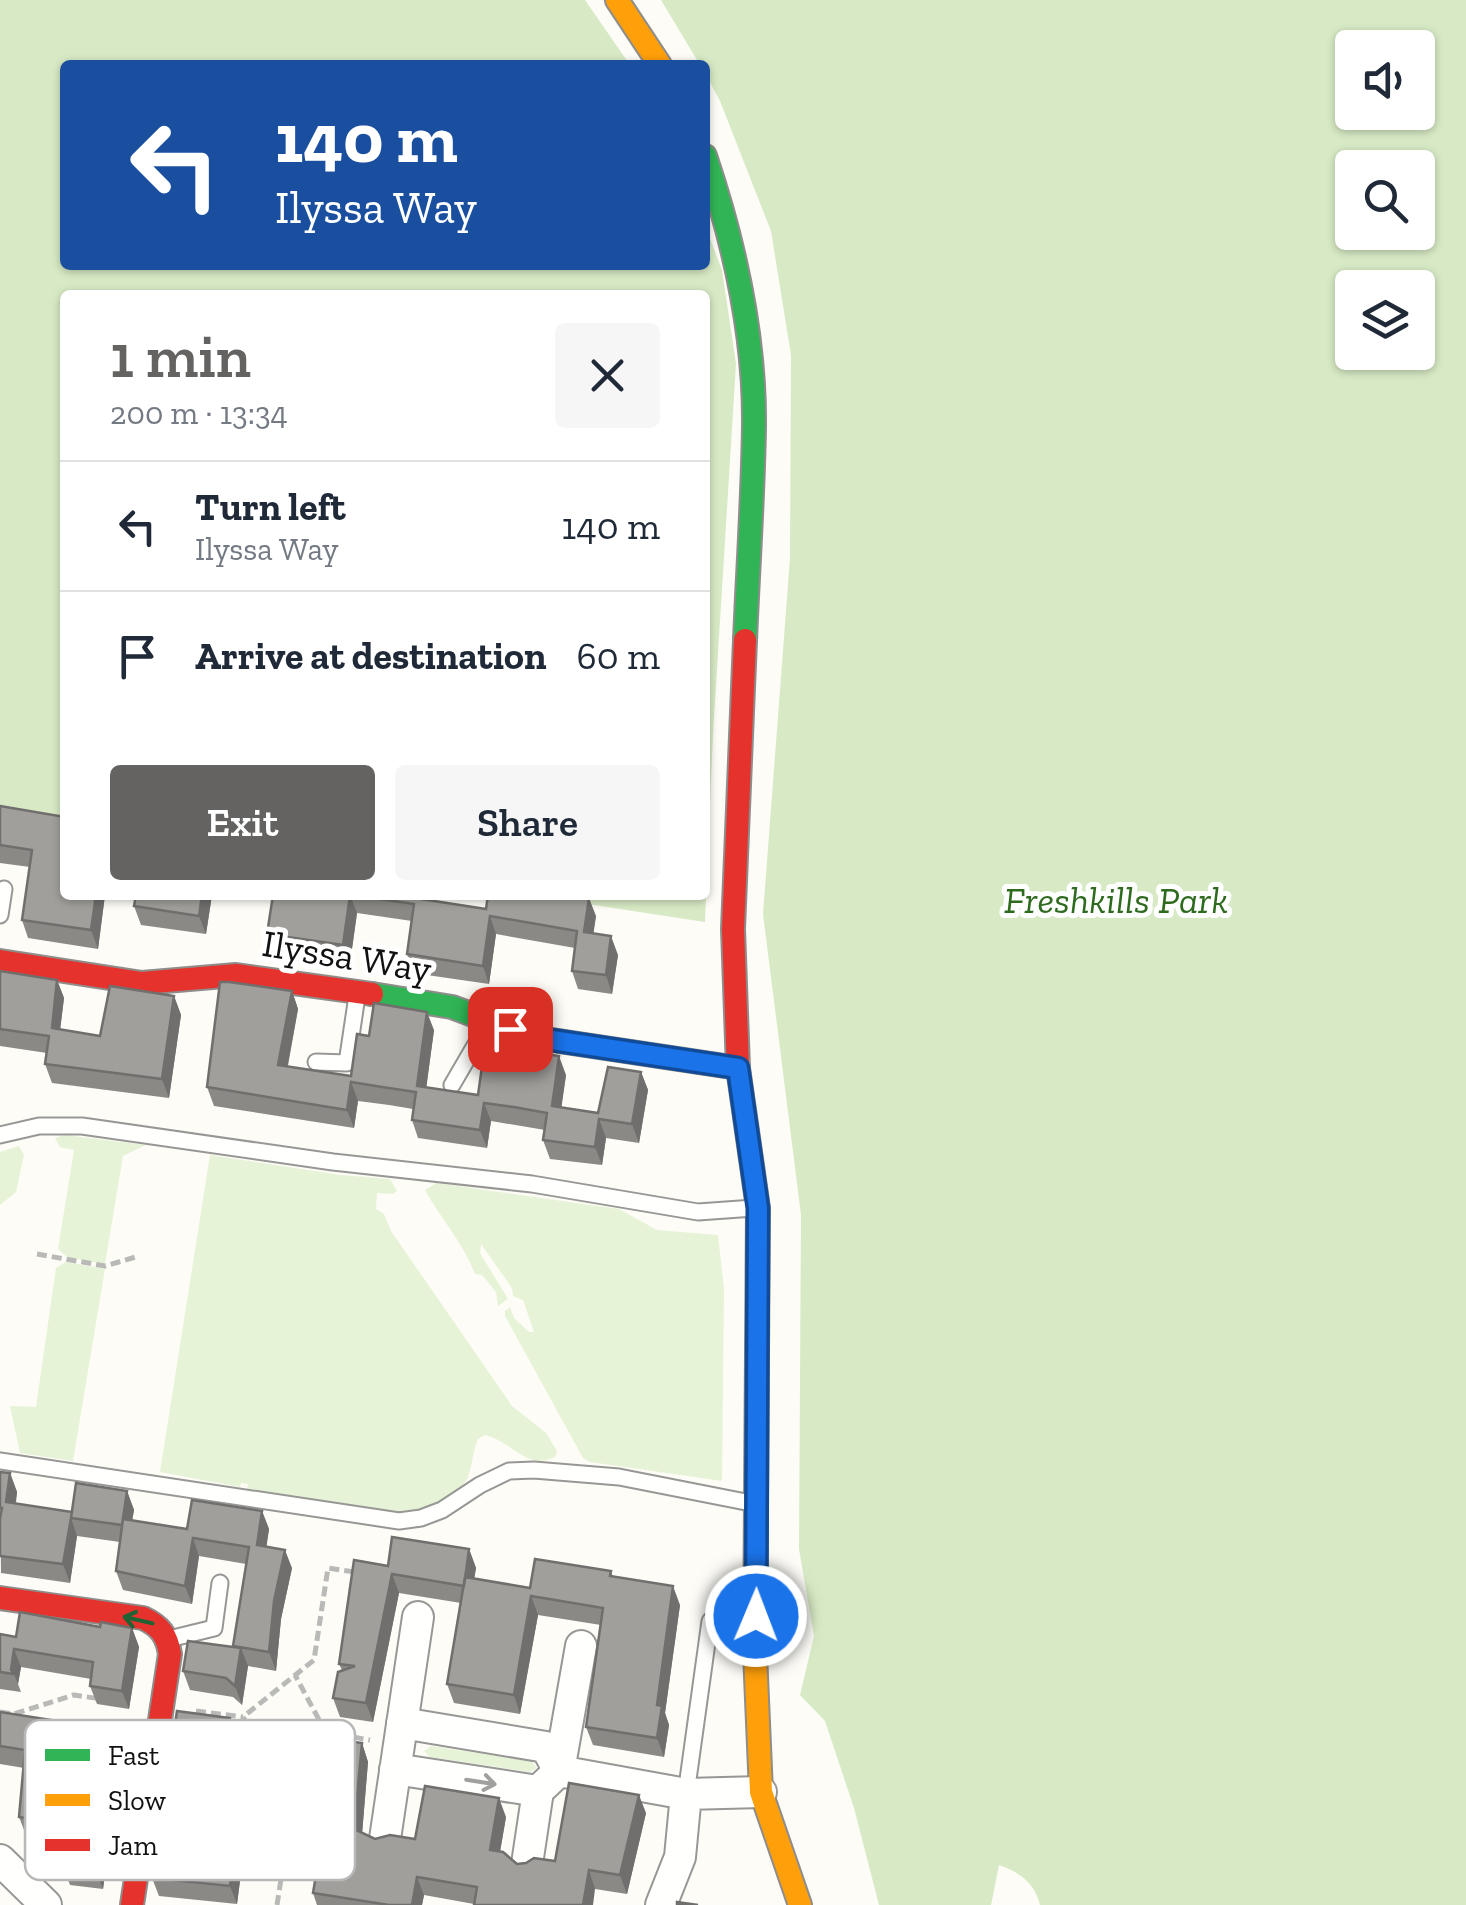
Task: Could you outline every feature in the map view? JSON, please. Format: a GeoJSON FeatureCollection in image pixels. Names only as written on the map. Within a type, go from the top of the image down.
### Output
{"type":"FeatureCollection","features":[{"type":"Feature","properties":{"kind":"street"},"geometry":{"type":"LineString","coordinates":[[617,0],[657,60]]}},
{"type":"Feature","properties":{"kind":"street"},"geometry":{"type":"LineString","coordinates":[[710,172],[732,241],[752,358],[754,424],[733,929],[738,1068],[758,1208],[755,1653],[762,1792],[800,1905]]}},
{"type":"Feature","properties":{"kind":"street","name":"Ilyssa Way"},"geometry":{"type":"LineString","coordinates":[[0,961],[142,983],[236,975],[358,992],[452,1007],[532,1037],[738,1068]]}},
{"type":"Feature","properties":{"kind":"street"},"geometry":{"type":"LineString","coordinates":[[0,1598],[143,1618],[164,1630],[170,1654],[160,1720]]}},
{"type":"Feature","properties":{"kind":"street"},"geometry":{"type":"LineString","coordinates":[[384,1839],[394,1745],[418,1618]]}},
{"type":"Feature","properties":{"kind":"street"},"geometry":{"type":"LineString","coordinates":[[527,1864],[581,1646]]}},
{"type":"Feature","properties":{"kind":"street"},"geometry":{"type":"LineString","coordinates":[[394,1745],[548,1781],[686,1794],[762,1792]]}},
{"type":"Feature","properties":{"kind":"street"},"geometry":{"type":"LineString","coordinates":[[394,1745],[546,1747],[548,1781]]}},
{"type":"Feature","properties":{"kind":"street"},"geometry":{"type":"LineString","coordinates":[[661,1905],[680,1857],[686,1794]]}},
{"type":"Feature","properties":{"kind":"street"},"geometry":{"type":"LineString","coordinates":[[0,1860],[46,1905]]}},
{"type":"Feature","properties":{"kind":"street"},"geometry":{"type":"LineString","coordinates":[[132,1905],[136,1880]]}},
{"type":"Feature","properties":{"kind":"lane"},"geometry":{"type":"LineString","coordinates":[[0,915],[4,889]]}},
{"type":"Feature","properties":{"kind":"lane"},"geometry":{"type":"LineString","coordinates":[[316,1062],[347,1063],[358,992]]}},
{"type":"Feature","properties":{"kind":"lane"},"geometry":{"type":"LineString","coordinates":[[452,1085],[490,1021]]}},
{"type":"Feature","properties":{"kind":"lane"},"geometry":{"type":"LineString","coordinates":[[0,1135],[39,1126],[82,1126],[333,1162],[532,1184],[698,1212],[758,1208]]}},
{"type":"Feature","properties":{"kind":"lane"},"geometry":{"type":"LineString","coordinates":[[0,1461],[399,1521],[442,1510],[509,1472],[534,1470],[619,1478],[756,1504]]}},
{"type":"Feature","properties":{"kind":"lane"},"geometry":{"type":"LineString","coordinates":[[168,1639],[214,1628],[220,1584]]}},
{"type":"Feature","properties":{"kind":"lane"},"geometry":{"type":"LineString","coordinates":[[686,1794],[710,1622]]}},
{"type":"Feature","properties":{"kind":"path"},"geometry":{"type":"LineString","coordinates":[[37,1254],[105,1266],[140,1256]]}},
{"type":"Feature","properties":{"kind":"path"},"geometry":{"type":"LineString","coordinates":[[194,1711],[243,1718],[314,1660],[328,1568],[358,1572]]}},
{"type":"Feature","properties":{"kind":"path"},"geometry":{"type":"LineString","coordinates":[[295,1674],[318,1720]]}},
{"type":"Feature","properties":{"kind":"path"},"geometry":{"type":"LineString","coordinates":[[0,1712],[14,1714],[74,1695],[111,1700]]}},
{"type":"Feature","properties":{"kind":"path"},"geometry":{"type":"LineString","coordinates":[[355,1738],[394,1745]]}},
{"type":"Feature","properties":{"kind":"path"},"geometry":{"type":"LineString","coordinates":[[277,1905],[281,1880]]}},
{"type":"Feature","properties":{"kind":"green space"},"geometry":{"type":"Polygon","coordinates":[[[0,0],[585,0],[627,60],[60,60],[60,270],[710,270],[710,238],[722,270],[736,364],[710,804],[710,290],[60,290],[60,824],[0,815],[0,0]]]}},
{"type":"Feature","properties":{"kind":"green space","name":"Freshkills Park"},"geometry":{"type":"Polygon","coordinates":[[[661,0],[1466,0],[1466,1905],[1040,1905],[1025,1879],[999,1865],[991,1905],[879,1905],[854,1808],[825,1721],[800,1695],[814,1636],[799,1549],[801,1215],[763,914],[790,558],[791,355],[771,231],[710,82],[710,60],[697,60],[661,0]]]}},
{"type":"Feature","properties":{"kind":"green space"},"geometry":{"type":"Polygon","coordinates":[[[561,900],[706,900],[705,922],[561,900]]]}},
{"type":"Feature","properties":{"kind":"green space"},"geometry":{"type":"Polygon","coordinates":[[[65,1135],[146,1145],[123,1156],[105,1264],[67,1257],[58,1249],[74,1150],[60,1147],[55,1138],[65,1135]]]}},
{"type":"Feature","properties":{"kind":"green space"},"geometry":{"type":"Polygon","coordinates":[[[19,1146],[24,1155],[16,1192],[0,1205],[0,1152],[19,1146]]]}},
{"type":"Feature","properties":{"kind":"green space"},"geometry":{"type":"Polygon","coordinates":[[[210,1155],[390,1179],[397,1191],[377,1193],[376,1209],[384,1214],[391,1231],[512,1406],[546,1433],[556,1456],[537,1461],[485,1435],[478,1439],[467,1479],[455,1494],[431,1508],[403,1514],[247,1489],[248,1484],[241,1483],[240,1487],[160,1472],[210,1155]]]}},
{"type":"Feature","properties":{"kind":"green space"},"geometry":{"type":"Polygon","coordinates":[[[436,1183],[619,1209],[657,1230],[718,1235],[724,1289],[722,1481],[583,1458],[505,1316],[510,1307],[514,1318],[534,1332],[523,1300],[513,1296],[512,1288],[481,1244],[480,1253],[508,1299],[498,1306],[496,1292],[482,1275],[475,1274],[425,1190],[436,1183]]]}},
{"type":"Feature","properties":{"kind":"green space"},"geometry":{"type":"Polygon","coordinates":[[[66,1262],[105,1269],[73,1461],[20,1453],[10,1406],[36,1407],[56,1268],[66,1262]]]}},
{"type":"Feature","properties":{"kind":"green space"},"geometry":{"type":"Polygon","coordinates":[[[431,1746],[531,1761],[537,1768],[530,1772],[430,1757],[424,1751],[431,1746]]]}},
{"type":"Feature","properties":{"kind":"building"},"geometry":{"type":"Polygon","coordinates":[[[0,806],[60,816],[60,900],[95,900],[91,930],[22,920],[32,850],[0,845],[0,806]]]}},
{"type":"Feature","properties":{"kind":"building"},"geometry":{"type":"Polygon","coordinates":[[[135,900],[201,900],[199,916],[134,906],[135,900]]]}},
{"type":"Feature","properties":{"kind":"building"},"geometry":{"type":"Polygon","coordinates":[[[272,900],[349,900],[343,945],[267,934],[272,900]]]}},
{"type":"Feature","properties":{"kind":"building"},"geometry":{"type":"Polygon","coordinates":[[[387,900],[428,900],[486,909],[487,900],[589,900],[584,932],[611,936],[606,975],[572,971],[577,931],[490,916],[483,966],[407,954],[414,904],[387,900]]]}},
{"type":"Feature","properties":{"kind":"building"},"geometry":{"type":"Polygon","coordinates":[[[0,971],[57,980],[52,1028],[100,1036],[110,986],[174,996],[162,1079],[45,1064],[49,1036],[0,1029],[0,971]]]}},
{"type":"Feature","properties":{"kind":"building"},"geometry":{"type":"Polygon","coordinates":[[[220,982],[292,991],[278,1065],[351,1076],[357,1034],[369,1036],[374,1003],[427,1012],[417,1086],[478,1095],[485,1045],[559,1056],[552,1106],[598,1113],[608,1067],[641,1072],[632,1124],[599,1119],[595,1147],[543,1140],[547,1113],[514,1107],[484,1103],[480,1130],[412,1120],[416,1092],[351,1082],[347,1110],[207,1087],[220,982]]]}},
{"type":"Feature","properties":{"kind":"building"},"geometry":{"type":"Polygon","coordinates":[[[0,1472],[10,1473],[6,1502],[72,1512],[63,1564],[0,1556],[0,1472]]]}},
{"type":"Feature","properties":{"kind":"building"},"geometry":{"type":"Polygon","coordinates":[[[76,1483],[127,1491],[122,1525],[71,1518],[76,1483]]]}},
{"type":"Feature","properties":{"kind":"building"},"geometry":{"type":"Polygon","coordinates":[[[192,1500],[262,1511],[257,1545],[285,1550],[269,1652],[233,1646],[249,1547],[193,1538],[185,1586],[116,1571],[123,1519],[187,1529],[192,1500]]]}},
{"type":"Feature","properties":{"kind":"building"},"geometry":{"type":"Polygon","coordinates":[[[392,1537],[469,1549],[464,1586],[392,1574],[366,1703],[333,1698],[338,1672],[355,1666],[339,1664],[354,1560],[388,1566],[392,1537]]]}},
{"type":"Feature","properties":{"kind":"building"},"geometry":{"type":"Polygon","coordinates":[[[535,1559],[673,1586],[657,1705],[662,1706],[657,1738],[586,1727],[603,1608],[531,1596],[514,1695],[447,1684],[465,1577],[530,1588],[535,1559]]]}},
{"type":"Feature","properties":{"kind":"building"},"geometry":{"type":"Polygon","coordinates":[[[20,1612],[100,1627],[101,1622],[132,1628],[122,1691],[90,1686],[93,1662],[14,1649],[14,1674],[0,1672],[0,1634],[16,1637],[20,1612]]]}},
{"type":"Feature","properties":{"kind":"building"},"geometry":{"type":"Polygon","coordinates":[[[188,1641],[241,1648],[235,1686],[226,1678],[183,1671],[188,1641]]]}},
{"type":"Feature","properties":{"kind":"building"},"geometry":{"type":"Polygon","coordinates":[[[177,1711],[230,1718],[230,1720],[176,1720],[177,1711]]]}},
{"type":"Feature","properties":{"kind":"building"},"geometry":{"type":"Polygon","coordinates":[[[0,1712],[51,1720],[25,1720],[25,1750],[0,1746],[0,1712]]]}},
{"type":"Feature","properties":{"kind":"building"},"geometry":{"type":"Polygon","coordinates":[[[355,1742],[362,1743],[355,1818],[355,1742]]]}},
{"type":"Feature","properties":{"kind":"building"},"geometry":{"type":"Polygon","coordinates":[[[25,1750],[25,1818],[19,1817],[25,1750]]]}},
{"type":"Feature","properties":{"kind":"building"},"geometry":{"type":"Polygon","coordinates":[[[569,1783],[639,1795],[620,1875],[589,1870],[583,1905],[474,1905],[477,1887],[417,1877],[412,1905],[313,1893],[315,1880],[355,1880],[355,1829],[375,1839],[390,1835],[415,1839],[425,1786],[499,1798],[490,1850],[503,1852],[517,1864],[534,1858],[555,1861],[569,1783]]]}},
{"type":"Feature","properties":{"kind":"building"},"geometry":{"type":"Polygon","coordinates":[[[172,1880],[231,1880],[230,1886],[172,1880]]]}},
{"type":"Feature","properties":{"kind":"traffic: fast"},"geometry":{"type":"LineString","coordinates":[[710,172],[734,255],[751,357],[753,453],[745,640]]}},
{"type":"Feature","properties":{"kind":"traffic: fast"},"geometry":{"type":"LineString","coordinates":[[372,994],[452,1007],[532,1037],[738,1068]]}},
{"type":"Feature","properties":{"kind":"traffic: slow"},"geometry":{"type":"LineString","coordinates":[[617,0],[657,60]]}},
{"type":"Feature","properties":{"kind":"traffic: slow"},"geometry":{"type":"LineString","coordinates":[[756,1500],[755,1653],[761,1792],[800,1905]]}},
{"type":"Feature","properties":{"kind":"traffic: jam"},"geometry":{"type":"LineString","coordinates":[[745,640],[733,929],[738,1068],[758,1208],[756,1500]]}},
{"type":"Feature","properties":{"kind":"traffic: jam"},"geometry":{"type":"LineString","coordinates":[[0,961],[142,983],[236,975],[372,994]]}},
{"type":"Feature","properties":{"kind":"traffic: jam"},"geometry":{"type":"LineString","coordinates":[[0,1598],[143,1618],[158,1628],[170,1654],[160,1720]]}},
{"type":"Feature","properties":{"kind":"traffic: jam"},"geometry":{"type":"LineString","coordinates":[[132,1905],[136,1880]]}},
{"type":"Feature","properties":{"kind":"route"},"geometry":{"type":"LineString","coordinates":[[510,1029],[532,1037],[738,1068],[758,1208],[756,1616]]}}]}
